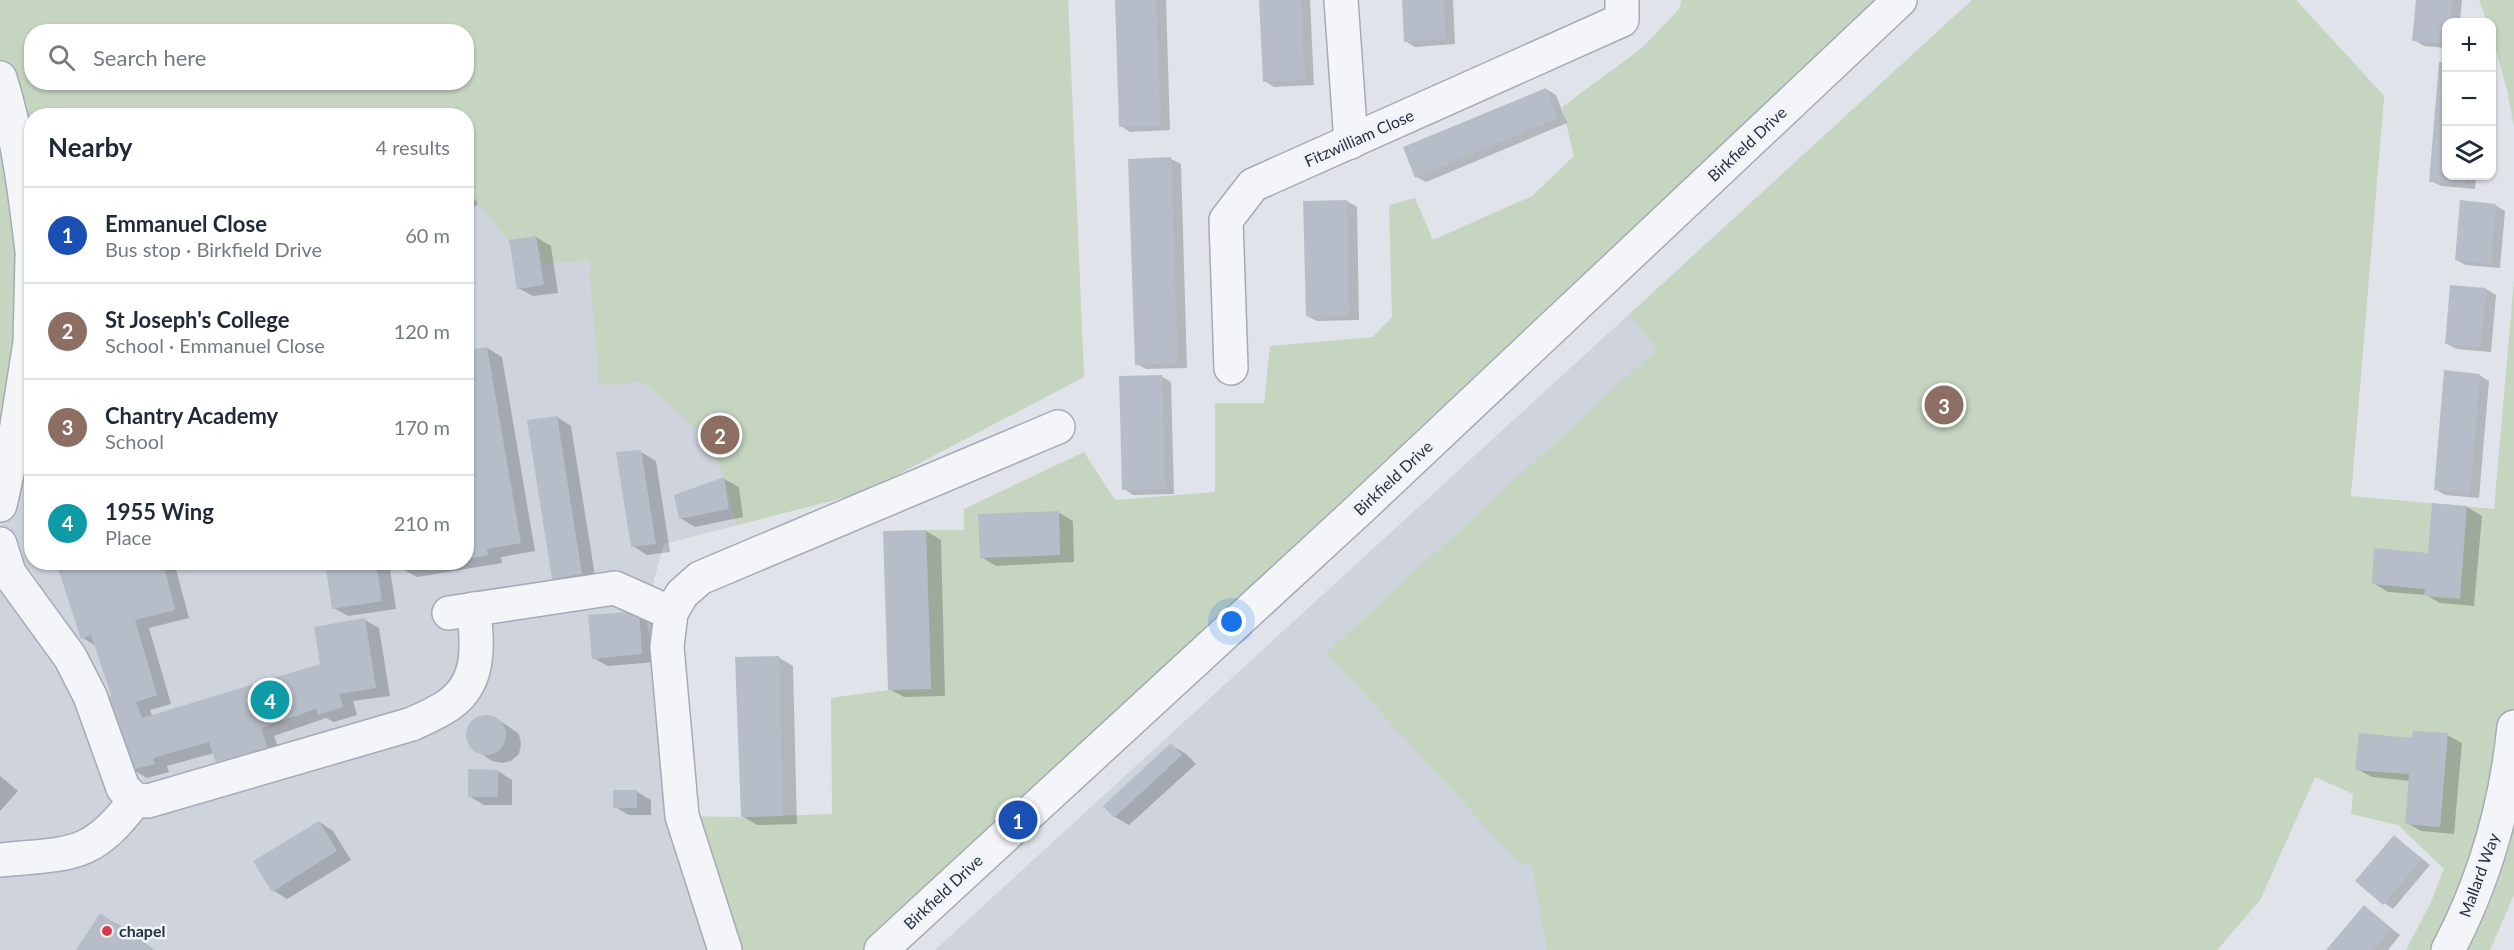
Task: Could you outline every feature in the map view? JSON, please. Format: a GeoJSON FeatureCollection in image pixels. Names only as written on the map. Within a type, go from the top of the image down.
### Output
{"type":"FeatureCollection","features":[{"type":"Feature","properties":{"kind":"street"},"geometry":{"type":"LineString","coordinates":[[1341,0],[1351,142]]}},
{"type":"Feature","properties":{"kind":"street","name":"Fitzwilliam Close"},"geometry":{"type":"LineString","coordinates":[[1231,368],[1226,220],[1253,185],[1622,20],[1622,0]]}},
{"type":"Feature","properties":{"kind":"street","name":"Birkfield Drive"},"geometry":{"type":"LineString","coordinates":[[881,950],[1372,498],[1900,0]]}},
{"type":"Feature","properties":{"kind":"street"},"geometry":{"type":"LineString","coordinates":[[0,78],[10,110],[24,179]]}},
{"type":"Feature","properties":{"kind":"street"},"geometry":{"type":"LineString","coordinates":[[0,505],[15,438],[24,380]]}},
{"type":"Feature","properties":{"kind":"street"},"geometry":{"type":"LineString","coordinates":[[725,950],[682,816],[667,647],[671,613],[682,594],[700,578],[1058,427]]}},
{"type":"Feature","properties":{"kind":"street"},"geometry":{"type":"LineString","coordinates":[[3,566],[70,657],[90,696],[123,788],[135,800],[148,801],[412,724],[449,705],[463,693],[473,674],[478,650],[462,611],[615,588],[671,613]]}},
{"type":"Feature","properties":{"kind":"street","name":"Mallard Way"},"geometry":{"type":"LineString","coordinates":[[2448,950],[2468,910],[2496,832],[2514,727]]}},
{"type":"Feature","properties":{"kind":"street"},"geometry":{"type":"LineString","coordinates":[[0,860],[48,857],[78,851],[99,839],[119,822],[135,800]]}},
{"type":"Feature","properties":{"kind":"shaded area"},"geometry":{"type":"Polygon","coordinates":[[[0,0],[1068,0],[1084,377],[862,493],[664,544],[645,612],[682,815],[725,950],[0,950],[0,0]]]}},
{"type":"Feature","properties":{"kind":"shaded area"},"geometry":{"type":"Polygon","coordinates":[[[1972,0],[2296,0],[2384,96],[2330,743],[2260,900],[2217,950],[935,950],[1972,0]]]}},
{"type":"Feature","properties":{"kind":"green space"},"geometry":{"type":"Polygon","coordinates":[[[0,0],[1068,0],[1084,377],[862,493],[736,525],[725,481],[716,460],[689,422],[641,382],[599,385],[589,260],[543,264],[540,250],[516,251],[474,199],[474,108],[24,108],[24,467],[0,488],[0,0]]]}},
{"type":"Feature","properties":{"kind":"green space"},"geometry":{"type":"Polygon","coordinates":[[[1681,0],[1900,0],[881,950],[725,950],[682,816],[832,814],[831,698],[888,690],[931,688],[926,530],[964,530],[964,509],[1084,452],[1115,500],[1215,492],[1215,403],[1264,403],[1270,346],[1373,337],[1392,317],[1389,205],[1415,198],[1433,240],[1532,196],[1574,156],[1562,107],[1642,48],[1680,8],[1681,0]]]}},
{"type":"Feature","properties":{"kind":"green space"},"geometry":{"type":"Polygon","coordinates":[[[1972,0],[2296,0],[2384,96],[2351,496],[2494,509],[2514,280],[2514,895],[2490,950],[2406,950],[2430,904],[2444,869],[2398,825],[2351,814],[2353,794],[2315,777],[2260,900],[2217,950],[1547,950],[1532,866],[1518,862],[1326,653],[1657,349],[1629,315],[1972,0]]]}},
{"type":"Feature","properties":{"kind":"green space"},"geometry":{"type":"Polygon","coordinates":[[[2479,0],[2514,0],[2514,127],[2496,50],[2496,18],[2486,18],[2479,0]]]}},
{"type":"Feature","properties":{"kind":"building"},"geometry":{"type":"Polygon","coordinates":[[[1115,0],[1156,0],[1161,126],[1119,127],[1115,0]]]}},
{"type":"Feature","properties":{"kind":"building"},"geometry":{"type":"Polygon","coordinates":[[[1259,0],[1301,0],[1305,80],[1263,82],[1259,0]]]}},
{"type":"Feature","properties":{"kind":"building"},"geometry":{"type":"Polygon","coordinates":[[[1402,0],[1444,0],[1446,39],[1404,42],[1402,0]]]}},
{"type":"Feature","properties":{"kind":"building"},"geometry":{"type":"Polygon","coordinates":[[[2416,0],[2452,0],[2450,18],[2442,18],[2442,44],[2412,41],[2416,0]]]}},
{"type":"Feature","properties":{"kind":"building"},"geometry":{"type":"Polygon","coordinates":[[[2439,62],[2442,62],[2442,180],[2466,180],[2465,184],[2429,182],[2439,62]]]}},
{"type":"Feature","properties":{"kind":"building"},"geometry":{"type":"Polygon","coordinates":[[[1546,88],[1558,118],[1415,178],[1403,147],[1546,88]]]}},
{"type":"Feature","properties":{"kind":"building"},"geometry":{"type":"Polygon","coordinates":[[[1171,157],[1178,363],[1135,365],[1128,159],[1171,157]]]}},
{"type":"Feature","properties":{"kind":"building"},"geometry":{"type":"Polygon","coordinates":[[[1347,200],[1349,315],[1306,316],[1303,201],[1347,200]]]}},
{"type":"Feature","properties":{"kind":"building"},"geometry":{"type":"Polygon","coordinates":[[[2460,200],[2496,204],[2491,264],[2455,260],[2460,200]]]}},
{"type":"Feature","properties":{"kind":"building"},"geometry":{"type":"Polygon","coordinates":[[[536,236],[544,285],[517,289],[509,240],[536,236]]]}},
{"type":"Feature","properties":{"kind":"building"},"geometry":{"type":"Polygon","coordinates":[[[2450,285],[2486,288],[2481,347],[2445,344],[2450,285]]]}},
{"type":"Feature","properties":{"kind":"building"},"geometry":{"type":"Polygon","coordinates":[[[487,347],[521,543],[487,549],[488,555],[474,558],[474,349],[487,347]]]}},
{"type":"Feature","properties":{"kind":"building"},"geometry":{"type":"Polygon","coordinates":[[[2444,370],[2480,374],[2470,493],[2434,490],[2444,370]]]}},
{"type":"Feature","properties":{"kind":"building"},"geometry":{"type":"Polygon","coordinates":[[[1162,375],[1165,489],[1122,490],[1119,376],[1162,375]]]}},
{"type":"Feature","properties":{"kind":"building"},"geometry":{"type":"Polygon","coordinates":[[[557,416],[582,574],[552,579],[527,420],[557,416]]]}},
{"type":"Feature","properties":{"kind":"building"},"geometry":{"type":"Polygon","coordinates":[[[641,450],[656,544],[631,547],[616,452],[641,450]]]}},
{"type":"Feature","properties":{"kind":"building"},"geometry":{"type":"Polygon","coordinates":[[[724,477],[729,509],[679,519],[674,495],[724,477]]]}},
{"type":"Feature","properties":{"kind":"building"},"geometry":{"type":"Polygon","coordinates":[[[2432,503],[2467,506],[2460,599],[2424,596],[2425,589],[2372,584],[2374,548],[2428,553],[2432,503]]]}},
{"type":"Feature","properties":{"kind":"building"},"geometry":{"type":"Polygon","coordinates":[[[1059,511],[1060,555],[980,558],[978,514],[1059,511]]]}},
{"type":"Feature","properties":{"kind":"building"},"geometry":{"type":"Polygon","coordinates":[[[926,530],[931,689],[888,690],[883,531],[926,530]]]}},
{"type":"Feature","properties":{"kind":"building"},"geometry":{"type":"Polygon","coordinates":[[[59,570],[165,570],[175,610],[135,620],[157,695],[136,702],[142,718],[320,664],[314,627],[365,618],[376,688],[339,694],[343,707],[318,715],[316,709],[261,728],[268,750],[217,766],[209,742],[153,758],[155,764],[131,770],[106,698],[111,695],[91,635],[81,639],[59,570]]]}},
{"type":"Feature","properties":{"kind":"building"},"geometry":{"type":"Polygon","coordinates":[[[326,570],[377,570],[382,601],[332,609],[326,570]]]}},
{"type":"Feature","properties":{"kind":"building"},"geometry":{"type":"Polygon","coordinates":[[[639,611],[642,654],[592,659],[588,615],[639,611]]]}},
{"type":"Feature","properties":{"kind":"building"},"geometry":{"type":"Polygon","coordinates":[[[779,656],[783,816],[741,817],[735,657],[779,656]]]}},
{"type":"Feature","properties":{"kind":"building"},"geometry":{"type":"Polygon","coordinates":[[[486,715],[494,716],[500,721],[505,727],[505,743],[500,749],[494,754],[486,755],[478,754],[472,749],[467,743],[466,735],[467,727],[472,721],[478,716],[486,715]]]}},
{"type":"Feature","properties":{"kind":"building"},"geometry":{"type":"Polygon","coordinates":[[[2413,731],[2448,733],[2440,827],[2405,824],[2409,774],[2355,770],[2359,733],[2412,738],[2413,731]]]}},
{"type":"Feature","properties":{"kind":"building"},"geometry":{"type":"Polygon","coordinates":[[[1171,743],[1182,755],[1114,818],[1103,806],[1171,743]]]}},
{"type":"Feature","properties":{"kind":"building"},"geometry":{"type":"Polygon","coordinates":[[[468,769],[498,770],[498,797],[468,797],[468,769]]]}},
{"type":"Feature","properties":{"kind":"building"},"geometry":{"type":"Polygon","coordinates":[[[613,790],[637,790],[637,808],[613,808],[613,790]]]}},
{"type":"Feature","properties":{"kind":"building"},"geometry":{"type":"Polygon","coordinates":[[[319,821],[337,851],[272,892],[253,861],[319,821]]]}},
{"type":"Feature","properties":{"kind":"building"},"geometry":{"type":"Polygon","coordinates":[[[2394,835],[2422,859],[2383,905],[2355,881],[2394,835]]]}},
{"type":"Feature","properties":{"kind":"building"},"geometry":{"type":"Polygon","coordinates":[[[2364,905],[2392,929],[2374,950],[2326,950],[2364,905]]]}},
{"type":"Feature","properties":{"kind":"building","name":"chapel"},"geometry":{"type":"Polygon","coordinates":[[[100,913],[153,950],[76,950],[100,913]]]}},
{"type":"Feature","properties":{"kind":"place","name":"Chantry Academy"},"geometry":{"type":"Point","coordinates":[1944,405]}},
{"type":"Feature","properties":{"kind":"place","name":"St Joseph's College"},"geometry":{"type":"Point","coordinates":[720,435]}},
{"type":"Feature","properties":{"kind":"place","name":"1955 Wing"},"geometry":{"type":"Point","coordinates":[270,700]}},
{"type":"Feature","properties":{"kind":"place","name":"Emmanuel Close"},"geometry":{"type":"Point","coordinates":[1018,820]}},
{"type":"Feature","properties":{"kind":"place","name":"chapel"},"geometry":{"type":"Point","coordinates":[107,931]}}]}
